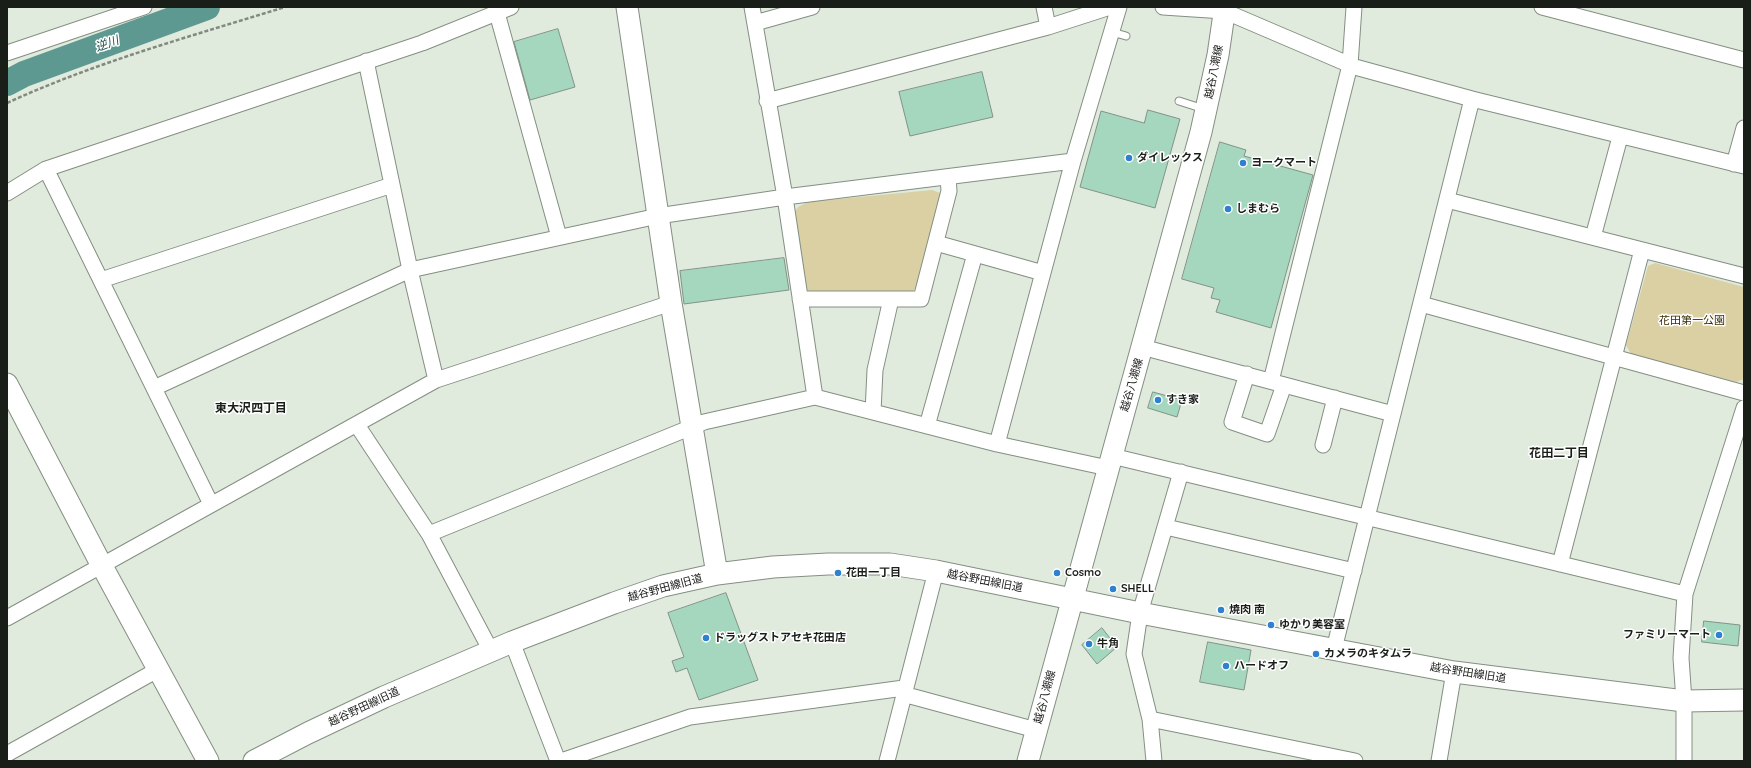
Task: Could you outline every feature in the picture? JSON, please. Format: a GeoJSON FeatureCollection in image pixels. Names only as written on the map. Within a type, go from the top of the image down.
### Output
{"type":"FeatureCollection","features":[{"type":"Feature","properties":{"kind":"street"},"geometry":{"type":"LineString","coordinates":[[7,53],[144,7]]}},
{"type":"Feature","properties":{"kind":"street"},"geometry":{"type":"LineString","coordinates":[[7,193],[46,169],[422,43],[512,7]]}},
{"type":"Feature","properties":{"kind":"street"},"geometry":{"type":"LineString","coordinates":[[627,7],[671,303],[717,574]]}},
{"type":"Feature","properties":{"kind":"street"},"geometry":{"type":"LineString","coordinates":[[752,7],[767,102],[785,197],[815,398]]}},
{"type":"Feature","properties":{"kind":"street"},"geometry":{"type":"LineString","coordinates":[[755,23],[812,7]]}},
{"type":"Feature","properties":{"kind":"street"},"geometry":{"type":"LineString","coordinates":[[1044,7],[1048,27]]}},
{"type":"Feature","properties":{"kind":"street"},"geometry":{"type":"LineString","coordinates":[[767,102],[1048,27],[1110,7]]}},
{"type":"Feature","properties":{"kind":"street"},"geometry":{"type":"LineString","coordinates":[[997,444],[1073,161],[1119,34],[1119,7]]}},
{"type":"Feature","properties":{"kind":"street"},"geometry":{"type":"LineString","coordinates":[[1163,7],[1225,9],[1350,65],[1472,100],[1739,165],[1744,128]]}},
{"type":"Feature","properties":{"kind":"street"},"geometry":{"type":"LineString","coordinates":[[1247,374],[1232,422],[1267,434],[1277,383],[1350,65],[1354,7]]}},
{"type":"Feature","properties":{"kind":"street"},"geometry":{"type":"LineString","coordinates":[[1542,7],[1581,12],[1744,60]]}},
{"type":"Feature","properties":{"kind":"street","name":"越谷八潮線"},"geometry":{"type":"LineString","coordinates":[[1028,761],[1207,109],[1225,9]]}},
{"type":"Feature","properties":{"kind":"street"},"geometry":{"type":"LineString","coordinates":[[497,13],[559,237]]}},
{"type":"Feature","properties":{"kind":"street"},"geometry":{"type":"LineString","coordinates":[[366,61],[410,270],[436,380]]}},
{"type":"Feature","properties":{"kind":"street"},"geometry":{"type":"LineString","coordinates":[[1334,649],[1472,100]]}},
{"type":"Feature","properties":{"kind":"street"},"geometry":{"type":"LineString","coordinates":[[1593,238],[1620,137]]}},
{"type":"Feature","properties":{"kind":"street"},"geometry":{"type":"LineString","coordinates":[[154,388],[410,270],[658,216],[785,197],[1073,161]]}},
{"type":"Feature","properties":{"kind":"street"},"geometry":{"type":"LineString","coordinates":[[46,169],[211,504]]}},
{"type":"Feature","properties":{"kind":"street"},"geometry":{"type":"LineString","coordinates":[[800,299],[921,299],[949,190],[948,177]]}},
{"type":"Feature","properties":{"kind":"street"},"geometry":{"type":"LineString","coordinates":[[101,280],[392,185]]}},
{"type":"Feature","properties":{"kind":"street"},"geometry":{"type":"LineString","coordinates":[[1447,200],[1744,276]]}},
{"type":"Feature","properties":{"kind":"street"},"geometry":{"type":"LineString","coordinates":[[936,243],[1043,272]]}},
{"type":"Feature","properties":{"kind":"street"},"geometry":{"type":"LineString","coordinates":[[1560,564],[1642,250]]}},
{"type":"Feature","properties":{"kind":"street"},"geometry":{"type":"LineString","coordinates":[[927,426],[975,254]]}},
{"type":"Feature","properties":{"kind":"street"},"geometry":{"type":"LineString","coordinates":[[873,412],[875,370],[891,299]]}},
{"type":"Feature","properties":{"kind":"street"},"geometry":{"type":"LineString","coordinates":[[8,614],[102,566],[436,380],[671,303]]}},
{"type":"Feature","properties":{"kind":"street"},"geometry":{"type":"LineString","coordinates":[[1421,304],[1744,393]]}},
{"type":"Feature","properties":{"kind":"street"},"geometry":{"type":"LineString","coordinates":[[1142,347],[1393,414]]}},
{"type":"Feature","properties":{"kind":"street"},"geometry":{"type":"LineString","coordinates":[[7,384],[102,566],[208,761]]}},
{"type":"Feature","properties":{"kind":"street"},"geometry":{"type":"LineString","coordinates":[[429,534],[704,422],[815,398],[997,444],[1181,472],[1685,594]]}},
{"type":"Feature","properties":{"kind":"street"},"geometry":{"type":"LineString","coordinates":[[1323,445],[1335,398]]}},
{"type":"Feature","properties":{"kind":"street"},"geometry":{"type":"LineString","coordinates":[[1684,761],[1684,701],[1681,658],[1685,594],[1744,408]]}},
{"type":"Feature","properties":{"kind":"street"},"geometry":{"type":"LineString","coordinates":[[357,425],[429,534],[491,651]]}},
{"type":"Feature","properties":{"kind":"street"},"geometry":{"type":"LineString","coordinates":[[1154,761],[1150,718],[1134,654],[1140,614],[1181,472]]}},
{"type":"Feature","properties":{"kind":"street"},"geometry":{"type":"LineString","coordinates":[[1166,528],[1354,571]]}},
{"type":"Feature","properties":{"kind":"street","name":"越谷野田線旧道"},"geometry":{"type":"LineString","coordinates":[[254,761],[308,733],[384,697],[512,642],[663,586],[717,574],[773,567],[828,564],[890,564],[936,571],[1072,598],[1140,614],[1454,672],[1684,701],[1744,700]]}},
{"type":"Feature","properties":{"kind":"street"},"geometry":{"type":"LineString","coordinates":[[887,761],[936,571]]}},
{"type":"Feature","properties":{"kind":"street"},"geometry":{"type":"LineString","coordinates":[[512,642],[560,761],[690,717],[904,691],[1036,730]]}},
{"type":"Feature","properties":{"kind":"street"},"geometry":{"type":"LineString","coordinates":[[7,754],[159,669]]}},
{"type":"Feature","properties":{"kind":"street"},"geometry":{"type":"LineString","coordinates":[[1439,761],[1454,672]]}},
{"type":"Feature","properties":{"kind":"street"},"geometry":{"type":"LineString","coordinates":[[1150,718],[1355,761]]}},
{"type":"Feature","properties":{"kind":"lane"},"geometry":{"type":"LineString","coordinates":[[1179,101],[1207,109]]}},
{"type":"Feature","properties":{"kind":"path"},"geometry":{"type":"LineString","coordinates":[[7,103],[44,86],[170,43],[285,7]]}},
{"type":"Feature","properties":{"kind":"green space"},"geometry":{"type":"Polygon","coordinates":[[[932,190],[940,193],[942,199],[917,286],[913,291],[905,293],[811,292],[806,289],[803,280],[793,214],[798,207],[808,202],[932,190]]]}},
{"type":"Feature","properties":{"kind":"green space","name":"花田第一公園"},"geometry":{"type":"Polygon","coordinates":[[[1655,263],[1744,287],[1744,379],[1736,382],[1631,354],[1626,345],[1648,266],[1655,263]]]}},
{"type":"Feature","properties":{"kind":"building"},"geometry":{"type":"Polygon","coordinates":[[[558,29],[575,87],[530,100],[514,42],[558,29]]]}},
{"type":"Feature","properties":{"kind":"building"},"geometry":{"type":"Polygon","coordinates":[[[982,72],[993,117],[910,136],[899,92],[982,72]]]}},
{"type":"Feature","properties":{"kind":"building"},"geometry":{"type":"Polygon","coordinates":[[[1148,110],[1180,119],[1155,208],[1080,187],[1101,111],[1144,123],[1148,110]]]}},
{"type":"Feature","properties":{"kind":"building"},"geometry":{"type":"Polygon","coordinates":[[[1220,142],[1246,150],[1244,156],[1313,175],[1271,328],[1216,312],[1220,300],[1211,298],[1214,288],[1182,279],[1220,142]]]}},
{"type":"Feature","properties":{"kind":"building"},"geometry":{"type":"Polygon","coordinates":[[[784,258],[789,290],[684,304],[680,271],[784,258]]]}},
{"type":"Feature","properties":{"kind":"building"},"geometry":{"type":"Polygon","coordinates":[[[1153,392],[1182,400],[1177,417],[1148,408],[1153,392]]]}},
{"type":"Feature","properties":{"kind":"building"},"geometry":{"type":"Polygon","coordinates":[[[726,593],[758,680],[699,700],[687,668],[676,672],[672,661],[684,657],[668,613],[726,593]]]}},
{"type":"Feature","properties":{"kind":"building"},"geometry":{"type":"Polygon","coordinates":[[[1704,621],[1740,625],[1738,646],[1702,642],[1704,621]]]}},
{"type":"Feature","properties":{"kind":"building"},"geometry":{"type":"Polygon","coordinates":[[[1102,628],[1117,647],[1097,664],[1082,645],[1102,628]]]}},
{"type":"Feature","properties":{"kind":"building"},"geometry":{"type":"Polygon","coordinates":[[[1208,642],[1251,650],[1244,690],[1200,682],[1208,642]]]}},
{"type":"Feature","properties":{"kind":"waterway","name":"逆川"},"geometry":{"type":"LineString","coordinates":[[7,83],[24,74],[207,7]]}},
{"type":"Feature","properties":{"kind":"place","name":"ダイレックス"},"geometry":{"type":"Point","coordinates":[1129,158]}},
{"type":"Feature","properties":{"kind":"place","name":"ヨークマート"},"geometry":{"type":"Point","coordinates":[1243,163]}},
{"type":"Feature","properties":{"kind":"place","name":"しまむら"},"geometry":{"type":"Point","coordinates":[1228,209]}},
{"type":"Feature","properties":{"kind":"place","name":"すき家"},"geometry":{"type":"Point","coordinates":[1158,400]}},
{"type":"Feature","properties":{"kind":"place","name":"花田一丁目"},"geometry":{"type":"Point","coordinates":[838,573]}},
{"type":"Feature","properties":{"kind":"place","name":"Cosmo"},"geometry":{"type":"Point","coordinates":[1057,573]}},
{"type":"Feature","properties":{"kind":"place","name":"SHELL"},"geometry":{"type":"Point","coordinates":[1113,589]}},
{"type":"Feature","properties":{"kind":"place","name":"焼肉 南"},"geometry":{"type":"Point","coordinates":[1221,610]}},
{"type":"Feature","properties":{"kind":"place","name":"ゆかり美容室"},"geometry":{"type":"Point","coordinates":[1271,625]}},
{"type":"Feature","properties":{"kind":"place","name":"ファミリーマート"},"geometry":{"type":"Point","coordinates":[1719,635]}},
{"type":"Feature","properties":{"kind":"place","name":"ドラッグストアセキ花田店"},"geometry":{"type":"Point","coordinates":[706,638]}},
{"type":"Feature","properties":{"kind":"place","name":"牛角"},"geometry":{"type":"Point","coordinates":[1089,644]}},
{"type":"Feature","properties":{"kind":"place","name":"カメラのキタムラ"},"geometry":{"type":"Point","coordinates":[1316,654]}},
{"type":"Feature","properties":{"kind":"place","name":"ハードオフ"},"geometry":{"type":"Point","coordinates":[1226,666]}},
{"type":"Feature","properties":{"kind":"district","name":"東大沢四丁目"},"geometry":{"type":"Point","coordinates":[251,408]}},
{"type":"Feature","properties":{"kind":"district","name":"花田二丁目"},"geometry":{"type":"Point","coordinates":[1559,453]}}]}
